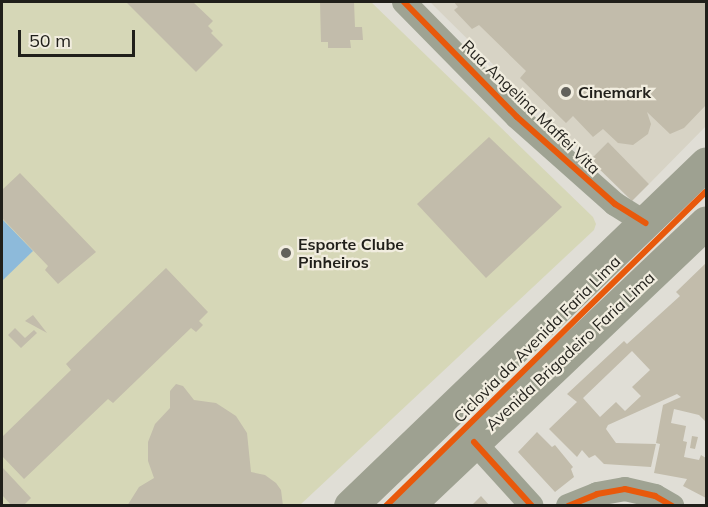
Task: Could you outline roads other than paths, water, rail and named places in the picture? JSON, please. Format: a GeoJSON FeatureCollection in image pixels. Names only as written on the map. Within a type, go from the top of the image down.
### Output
{"type":"FeatureCollection","features":[{"type":"Feature","properties":{"kind":"highway"},"geometry":{"type":"LineString","coordinates":[[350,506],[706,164]]}},
{"type":"Feature","properties":{"kind":"highway","name":"Avenida Brigadeiro Faria Lima"},"geometry":{"type":"LineString","coordinates":[[407,506],[704,231]]}},
{"type":"Feature","properties":{"kind":"street","name":"Rua Angelina Maffei Vita"},"geometry":{"type":"LineString","coordinates":[[404,2],[517,117],[615,204],[638,230]]}},
{"type":"Feature","properties":{"kind":"street"},"geometry":{"type":"LineString","coordinates":[[474,442],[532,506]]}},
{"type":"Feature","properties":{"kind":"street"},"geometry":{"type":"LineString","coordinates":[[568,506],[597,494],[625,489],[655,496],[672,506]]}},
{"type":"Feature","properties":{"kind":"water"},"geometry":{"type":"Polygon","coordinates":[[[2,219],[33,251],[2,281],[2,219]]]}},
{"type":"Feature","properties":{"kind":"place","name":"Cinemark"},"geometry":{"type":"Point","coordinates":[566,92]}},
{"type":"Feature","properties":{"kind":"place","name":"Esporte Clube Pinheiros"},"geometry":{"type":"Point","coordinates":[286,253]}}]}
